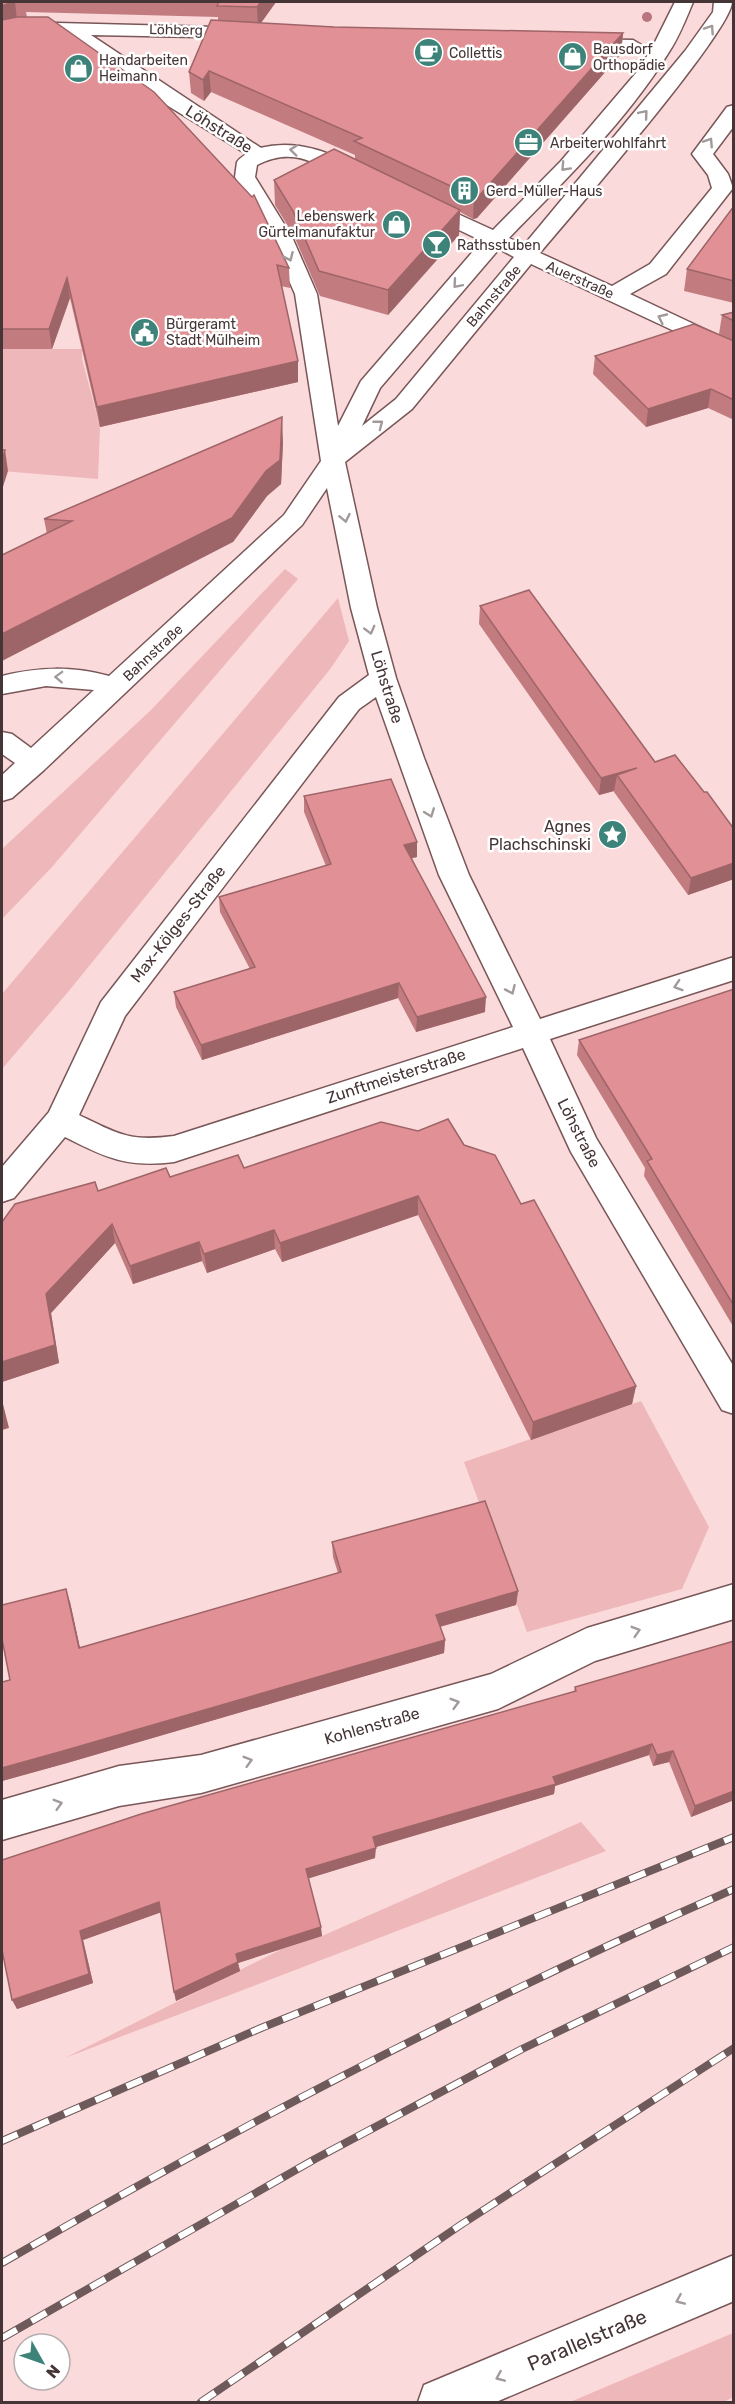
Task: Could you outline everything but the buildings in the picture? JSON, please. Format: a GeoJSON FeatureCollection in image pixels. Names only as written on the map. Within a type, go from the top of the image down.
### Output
{"type":"FeatureCollection","features":[{"type":"Feature","properties":{"kind":"street","name":"Bahnstraße"},"geometry":{"type":"LineString","coordinates":[[2,791],[278,537],[293,520],[333,461],[369,386],[495,240],[568,165],[643,77],[661,50],[684,2]]}},
{"type":"Feature","properties":{"kind":"street","name":"Bahnstraße"},"geometry":{"type":"LineString","coordinates":[[333,461],[404,404],[692,55],[722,12],[723,2]]}},
{"type":"Feature","properties":{"kind":"street","name":"Löhberg"},"geometry":{"type":"LineString","coordinates":[[7,27],[266,32]]}},
{"type":"Feature","properties":{"kind":"street","name":"Löhstraße"},"geometry":{"type":"LineString","coordinates":[[68,28],[172,100],[260,154],[247,162],[245,177],[281,237],[306,294],[324,417],[364,608],[382,678],[454,875],[582,1143],[734,1399]]}},
{"type":"Feature","properties":{"kind":"street"},"geometry":{"type":"LineString","coordinates":[[552,44],[633,46],[692,55]]}},
{"type":"Feature","properties":{"kind":"street"},"geometry":{"type":"LineString","coordinates":[[613,295],[658,269],[723,188],[726,174],[702,154],[734,111]]}},
{"type":"Feature","properties":{"kind":"street"},"geometry":{"type":"LineString","coordinates":[[260,154],[285,149],[312,152],[374,182]]}},
{"type":"Feature","properties":{"kind":"street","name":"Auerstraße"},"geometry":{"type":"LineString","coordinates":[[405,197],[527,257],[734,352]]}},
{"type":"Feature","properties":{"kind":"street","name":"Bahnstraße"},"geometry":{"type":"LineString","coordinates":[[2,685],[34,676],[86,678],[116,687]]}},
{"type":"Feature","properties":{"kind":"street","name":"Max-Kölges-Straße"},"geometry":{"type":"LineString","coordinates":[[2,1189],[61,1120],[112,1010],[349,703],[382,678]]}},
{"type":"Feature","properties":{"kind":"street"},"geometry":{"type":"LineString","coordinates":[[2,741],[34,762]]}},
{"type":"Feature","properties":{"kind":"street","name":"Zunftmeisterstraße"},"geometry":{"type":"LineString","coordinates":[[61,1120],[117,1146],[144,1153],[174,1149],[530,1032],[734,968]]}},
{"type":"Feature","properties":{"kind":"street","name":"Kohlenstraße"},"geometry":{"type":"LineString","coordinates":[[2,1820],[119,1786],[201,1774],[498,1691],[587,1646],[734,1601]]}},
{"type":"Feature","properties":{"kind":"street","name":"Parallelstraße"},"geometry":{"type":"LineString","coordinates":[[441,2403],[734,2277]]}},
{"type":"Feature","properties":{"kind":"shaded area"},"geometry":{"type":"Polygon","coordinates":[[[2,349],[82,349],[82,359],[100,427],[98,479],[2,471],[2,349]]]}},
{"type":"Feature","properties":{"kind":"shaded area"},"geometry":{"type":"Polygon","coordinates":[[[285,569],[298,579],[52,867],[2,919],[2,849],[151,710],[285,569]]]}},
{"type":"Feature","properties":{"kind":"shaded area"},"geometry":{"type":"Polygon","coordinates":[[[338,598],[349,641],[331,668],[68,992],[2,1069],[2,994],[338,598]]]}},
{"type":"Feature","properties":{"kind":"shaded area"},"geometry":{"type":"Polygon","coordinates":[[[641,1401],[709,1527],[682,1589],[527,1632],[464,1462],[641,1401]]]}},
{"type":"Feature","properties":{"kind":"shaded area"},"geometry":{"type":"Polygon","coordinates":[[[581,1822],[606,1851],[65,2058],[282,1949],[322,1936],[581,1822]]]}},
{"type":"Feature","properties":{"kind":"shaded area"},"geometry":{"type":"Polygon","coordinates":[[[733,2333],[733,2397],[724,2402],[570,2402],[733,2333]]]}},
{"type":"Feature","properties":{"kind":"railway"},"geometry":{"type":"LineString","coordinates":[[2,2141],[261,2028],[734,1837]]}},
{"type":"Feature","properties":{"kind":"railway"},"geometry":{"type":"LineString","coordinates":[[2,2263],[181,2162],[454,2019],[734,1889]]}},
{"type":"Feature","properties":{"kind":"railway"},"geometry":{"type":"LineString","coordinates":[[2,2338],[315,2159],[522,2049],[734,1947]]}},
{"type":"Feature","properties":{"kind":"railway"},"geometry":{"type":"LineString","coordinates":[[201,2402],[462,2224],[734,2048]]}},
{"type":"Feature","properties":{"kind":"place","name":"Collettis"},"geometry":{"type":"Point","coordinates":[428,53]}},
{"type":"Feature","properties":{"kind":"place","name":"Bausdorf Orthopädie"},"geometry":{"type":"Point","coordinates":[572,57]}},
{"type":"Feature","properties":{"kind":"place","name":"Handarbeiten Heimann"},"geometry":{"type":"Point","coordinates":[78,68]}},
{"type":"Feature","properties":{"kind":"place","name":"Arbeiterwohlfahrt"},"geometry":{"type":"Point","coordinates":[529,143]}},
{"type":"Feature","properties":{"kind":"place","name":"Gerd-Müller-Haus"},"geometry":{"type":"Point","coordinates":[465,191]}},
{"type":"Feature","properties":{"kind":"place","name":"Lebenswerk Gürtelmanufaktur"},"geometry":{"type":"Point","coordinates":[396,224]}},
{"type":"Feature","properties":{"kind":"place","name":"Rathsstuben"},"geometry":{"type":"Point","coordinates":[436,245]}},
{"type":"Feature","properties":{"kind":"place","name":"Bürgeramt Stadt Mülheim"},"geometry":{"type":"Point","coordinates":[145,332]}},
{"type":"Feature","properties":{"kind":"place","name":"Agnes Plachschinski"},"geometry":{"type":"Point","coordinates":[612,835]}}]}
